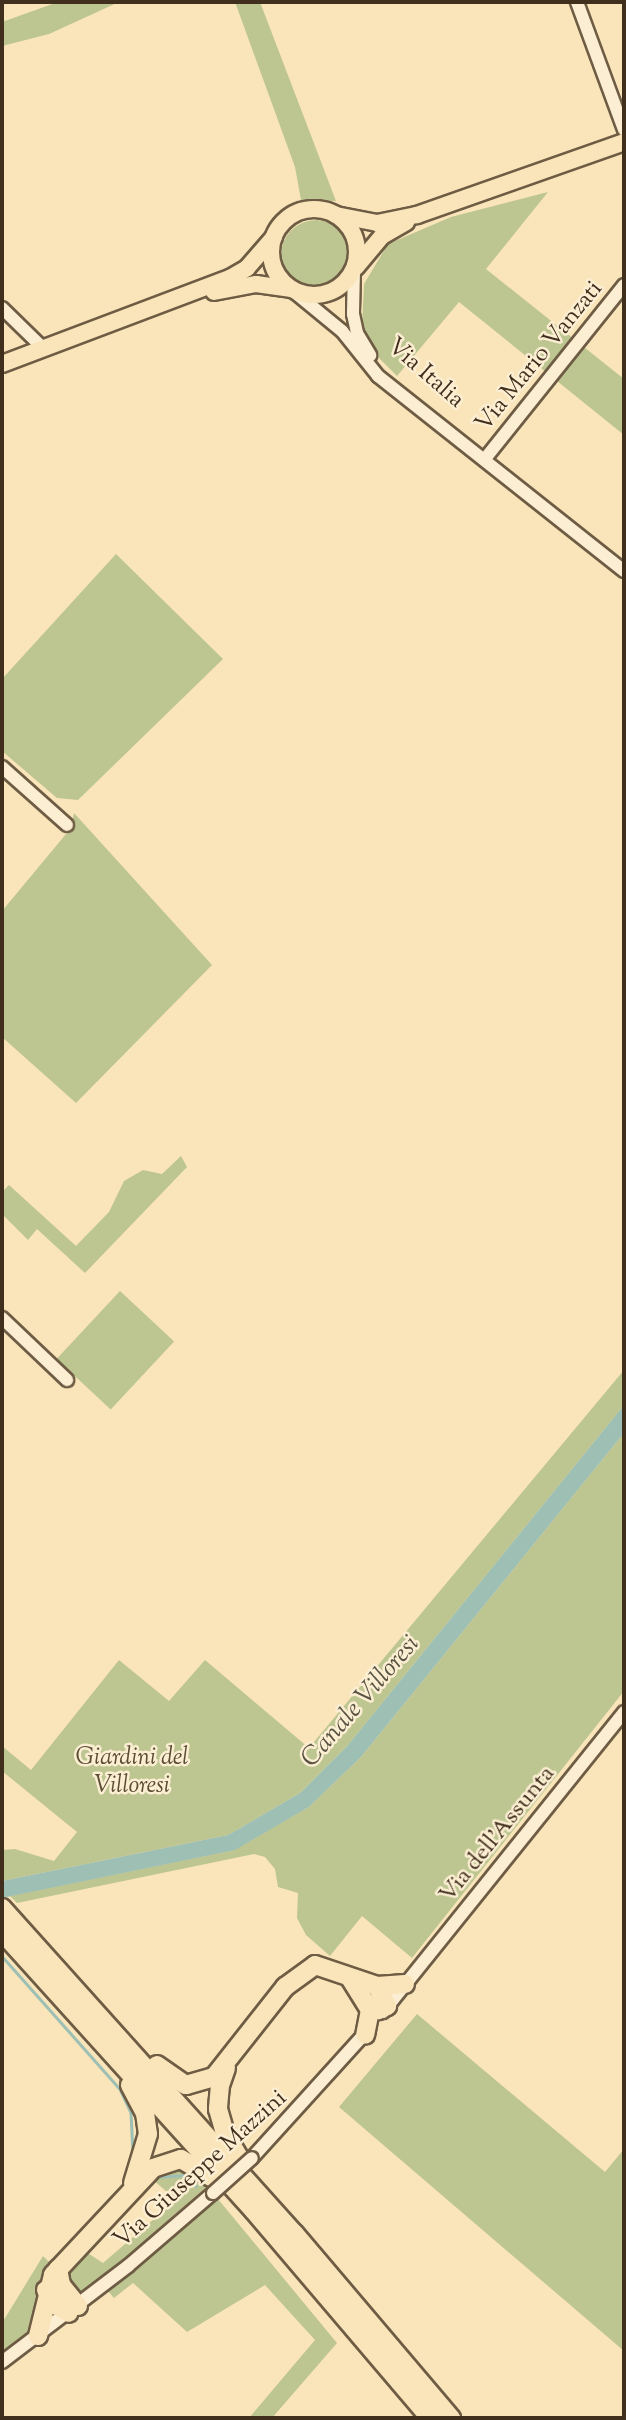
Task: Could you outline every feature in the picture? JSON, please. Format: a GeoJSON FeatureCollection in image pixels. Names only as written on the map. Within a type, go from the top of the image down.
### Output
{"type":"FeatureCollection","features":[{"type":"Feature","properties":{"kind":"highway"},"geometry":{"type":"LineString","coordinates":[[2,1908],[430,2418]]}},
{"type":"Feature","properties":{"kind":"highway"},"geometry":{"type":"LineString","coordinates":[[2,1932],[103,2031],[294,2233],[451,2418]]}},
{"type":"Feature","properties":{"kind":"highway"},"geometry":{"type":"LineString","coordinates":[[103,2031],[135,2042],[171,2078],[186,2085],[214,2077],[285,1987],[306,1968],[324,1966],[377,1986],[405,1984]]}},
{"type":"Feature","properties":{"kind":"highway"},"geometry":{"type":"LineString","coordinates":[[350,1978],[368,2004],[371,2015],[365,2035]]}},
{"type":"Feature","properties":{"kind":"highway"},"geometry":{"type":"LineString","coordinates":[[368,2004],[378,2010],[387,2006],[377,1986]]}},
{"type":"Feature","properties":{"kind":"highway"},"geometry":{"type":"LineString","coordinates":[[103,2031],[101,2051],[139,2099],[147,2124],[145,2155],[128,2192]]}},
{"type":"Feature","properties":{"kind":"highway"},"geometry":{"type":"LineString","coordinates":[[232,2057],[218,2097],[225,2134],[294,2233]]}},
{"type":"Feature","properties":{"kind":"highway"},"geometry":{"type":"LineString","coordinates":[[38,2336],[46,2290],[58,2269],[128,2192],[160,2163],[181,2159],[205,2170],[243,2212],[254,2211]]}},
{"type":"Feature","properties":{"kind":"highway"},"geometry":{"type":"LineString","coordinates":[[58,2269],[61,2286],[74,2310]]}},
{"type":"Feature","properties":{"kind":"highway"},"geometry":{"type":"LineString","coordinates":[[46,2290],[54,2304],[74,2310]]}},
{"type":"Feature","properties":{"kind":"main road"},"geometry":{"type":"LineString","coordinates":[[2,364],[191,296],[247,268],[285,221],[300,212],[318,209],[377,223],[417,215],[624,142]]}},
{"type":"Feature","properties":{"kind":"main road"},"geometry":{"type":"LineString","coordinates":[[336,215],[355,237],[354,269]]}},
{"type":"Feature","properties":{"kind":"main road"},"geometry":{"type":"LineString","coordinates":[[191,296],[256,284],[292,289],[309,295],[327,294],[343,285],[382,236],[417,215]]}},
{"type":"Feature","properties":{"kind":"main road"},"geometry":{"type":"LineString","coordinates":[[274,237],[274,267],[292,289]]}},
{"type":"Feature","properties":{"kind":"street"},"geometry":{"type":"LineString","coordinates":[[578,2],[624,130]]}},
{"type":"Feature","properties":{"kind":"street","name":"Via Italia"},"geometry":{"type":"LineString","coordinates":[[354,269],[353,314],[366,349],[383,369],[624,563]]}},
{"type":"Feature","properties":{"kind":"street","name":"Via Mario Vanzati"},"geometry":{"type":"LineString","coordinates":[[488,454],[624,285]]}},
{"type":"Feature","properties":{"kind":"street","name":"Via Italia"},"geometry":{"type":"LineString","coordinates":[[292,289],[342,331],[378,376],[624,571]]}},
{"type":"Feature","properties":{"kind":"street"},"geometry":{"type":"LineString","coordinates":[[2,308],[44,349]]}},
{"type":"Feature","properties":{"kind":"street","name":"Via Italia"},"geometry":{"type":"LineString","coordinates":[[445,430],[488,454],[516,484]]}},
{"type":"Feature","properties":{"kind":"street"},"geometry":{"type":"LineString","coordinates":[[2,767],[67,825]]}},
{"type":"Feature","properties":{"kind":"street"},"geometry":{"type":"LineString","coordinates":[[2,1318],[67,1380]]}},
{"type":"Feature","properties":{"kind":"street","name":"Via dell'Assunta"},"geometry":{"type":"LineString","coordinates":[[405,1984],[624,1712]]}},
{"type":"Feature","properties":{"kind":"street","name":"Via Giuseppe Mazzini"},"geometry":{"type":"LineString","coordinates":[[2,2362],[74,2310],[251,2158],[365,2035],[405,1984]]}},
{"type":"Feature","properties":{"kind":"green space"},"geometry":{"type":"Polygon","coordinates":[[[58,2],[119,2],[49,34],[2,46],[2,22],[58,2]]]}},
{"type":"Feature","properties":{"kind":"green space"},"geometry":{"type":"Polygon","coordinates":[[[235,2],[260,2],[336,201],[301,200],[295,167],[235,2]]]}},
{"type":"Feature","properties":{"kind":"green space"},"geometry":{"type":"Polygon","coordinates":[[[548,192],[486,269],[624,379],[624,435],[459,302],[397,376],[371,350],[362,327],[364,284],[388,244],[451,217],[548,192]]]}},
{"type":"Feature","properties":{"kind":"green space"},"geometry":{"type":"Polygon","coordinates":[[[316,220],[341,230],[351,255],[341,280],[316,290],[291,280],[281,255],[291,230],[316,220]]]}},
{"type":"Feature","properties":{"kind":"green space"},"geometry":{"type":"Polygon","coordinates":[[[116,554],[223,659],[78,800],[57,798],[2,751],[2,679],[116,554]]]}},
{"type":"Feature","properties":{"kind":"green space"},"geometry":{"type":"Polygon","coordinates":[[[74,813],[212,965],[76,1103],[2,1037],[2,911],[71,828],[74,813]]]}},
{"type":"Feature","properties":{"kind":"green space"},"geometry":{"type":"Polygon","coordinates":[[[181,1156],[187,1167],[85,1273],[37,1229],[28,1240],[2,1214],[2,1192],[9,1185],[76,1246],[109,1212],[124,1181],[143,1170],[162,1174],[181,1156]]]}},
{"type":"Feature","properties":{"kind":"green space"},"geometry":{"type":"Polygon","coordinates":[[[120,1291],[174,1341],[111,1409],[57,1359],[120,1291]]]}},
{"type":"Feature","properties":{"kind":"green space","name":"Giardini del Villoresi"},"geometry":{"type":"Polygon","coordinates":[[[624,1370],[624,1405],[348,1745],[300,1793],[228,1835],[2,1881],[2,1850],[15,1849],[54,1861],[77,1832],[2,1771],[2,1746],[31,1770],[119,1660],[169,1701],[205,1660],[309,1748],[624,1370]]]}},
{"type":"Feature","properties":{"kind":"green space"},"geometry":{"type":"Polygon","coordinates":[[[624,1433],[624,1691],[412,1958],[362,1916],[330,1956],[306,1935],[297,1918],[298,1893],[278,1887],[275,1869],[265,1857],[254,1854],[17,1903],[10,1896],[234,1850],[309,1807],[361,1757],[624,1433]]]}},
{"type":"Feature","properties":{"kind":"green space"},"geometry":{"type":"Polygon","coordinates":[[[417,2014],[605,2172],[624,2149],[624,2351],[339,2107],[417,2014]]]}},
{"type":"Feature","properties":{"kind":"green space"},"geometry":{"type":"Polygon","coordinates":[[[173,2164],[212,2182],[91,2287],[80,2291],[70,2286],[69,2269],[86,2252],[103,2263],[176,2200],[151,2178],[173,2164]]]}},
{"type":"Feature","properties":{"kind":"green space"},"geometry":{"type":"Polygon","coordinates":[[[218,2199],[337,2343],[272,2418],[249,2418],[315,2340],[265,2285],[187,2332],[133,2283],[114,2298],[108,2291],[218,2199]]]}},
{"type":"Feature","properties":{"kind":"green space"},"geometry":{"type":"Polygon","coordinates":[[[43,2256],[53,2266],[32,2330],[2,2355],[2,2323],[43,2256]]]}},
{"type":"Feature","properties":{"kind":"water"},"geometry":{"type":"Polygon","coordinates":[[[624,1405],[624,1433],[361,1757],[309,1807],[235,1850],[2,1898],[2,1881],[228,1835],[300,1793],[348,1745],[624,1405]]]}},
{"type":"Feature","properties":{"kind":"waterway"},"geometry":{"type":"LineString","coordinates":[[2,1956],[120,2089],[131,2113],[133,2153]]}},
{"type":"Feature","properties":{"kind":"waterway"},"geometry":{"type":"LineString","coordinates":[[157,2177],[183,2175],[196,2186]]}},
{"type":"Feature","properties":{"kind":"water label","name":"Canale Villoresi"},"geometry":{"type":"Point","coordinates":[361,1702]}}]}
